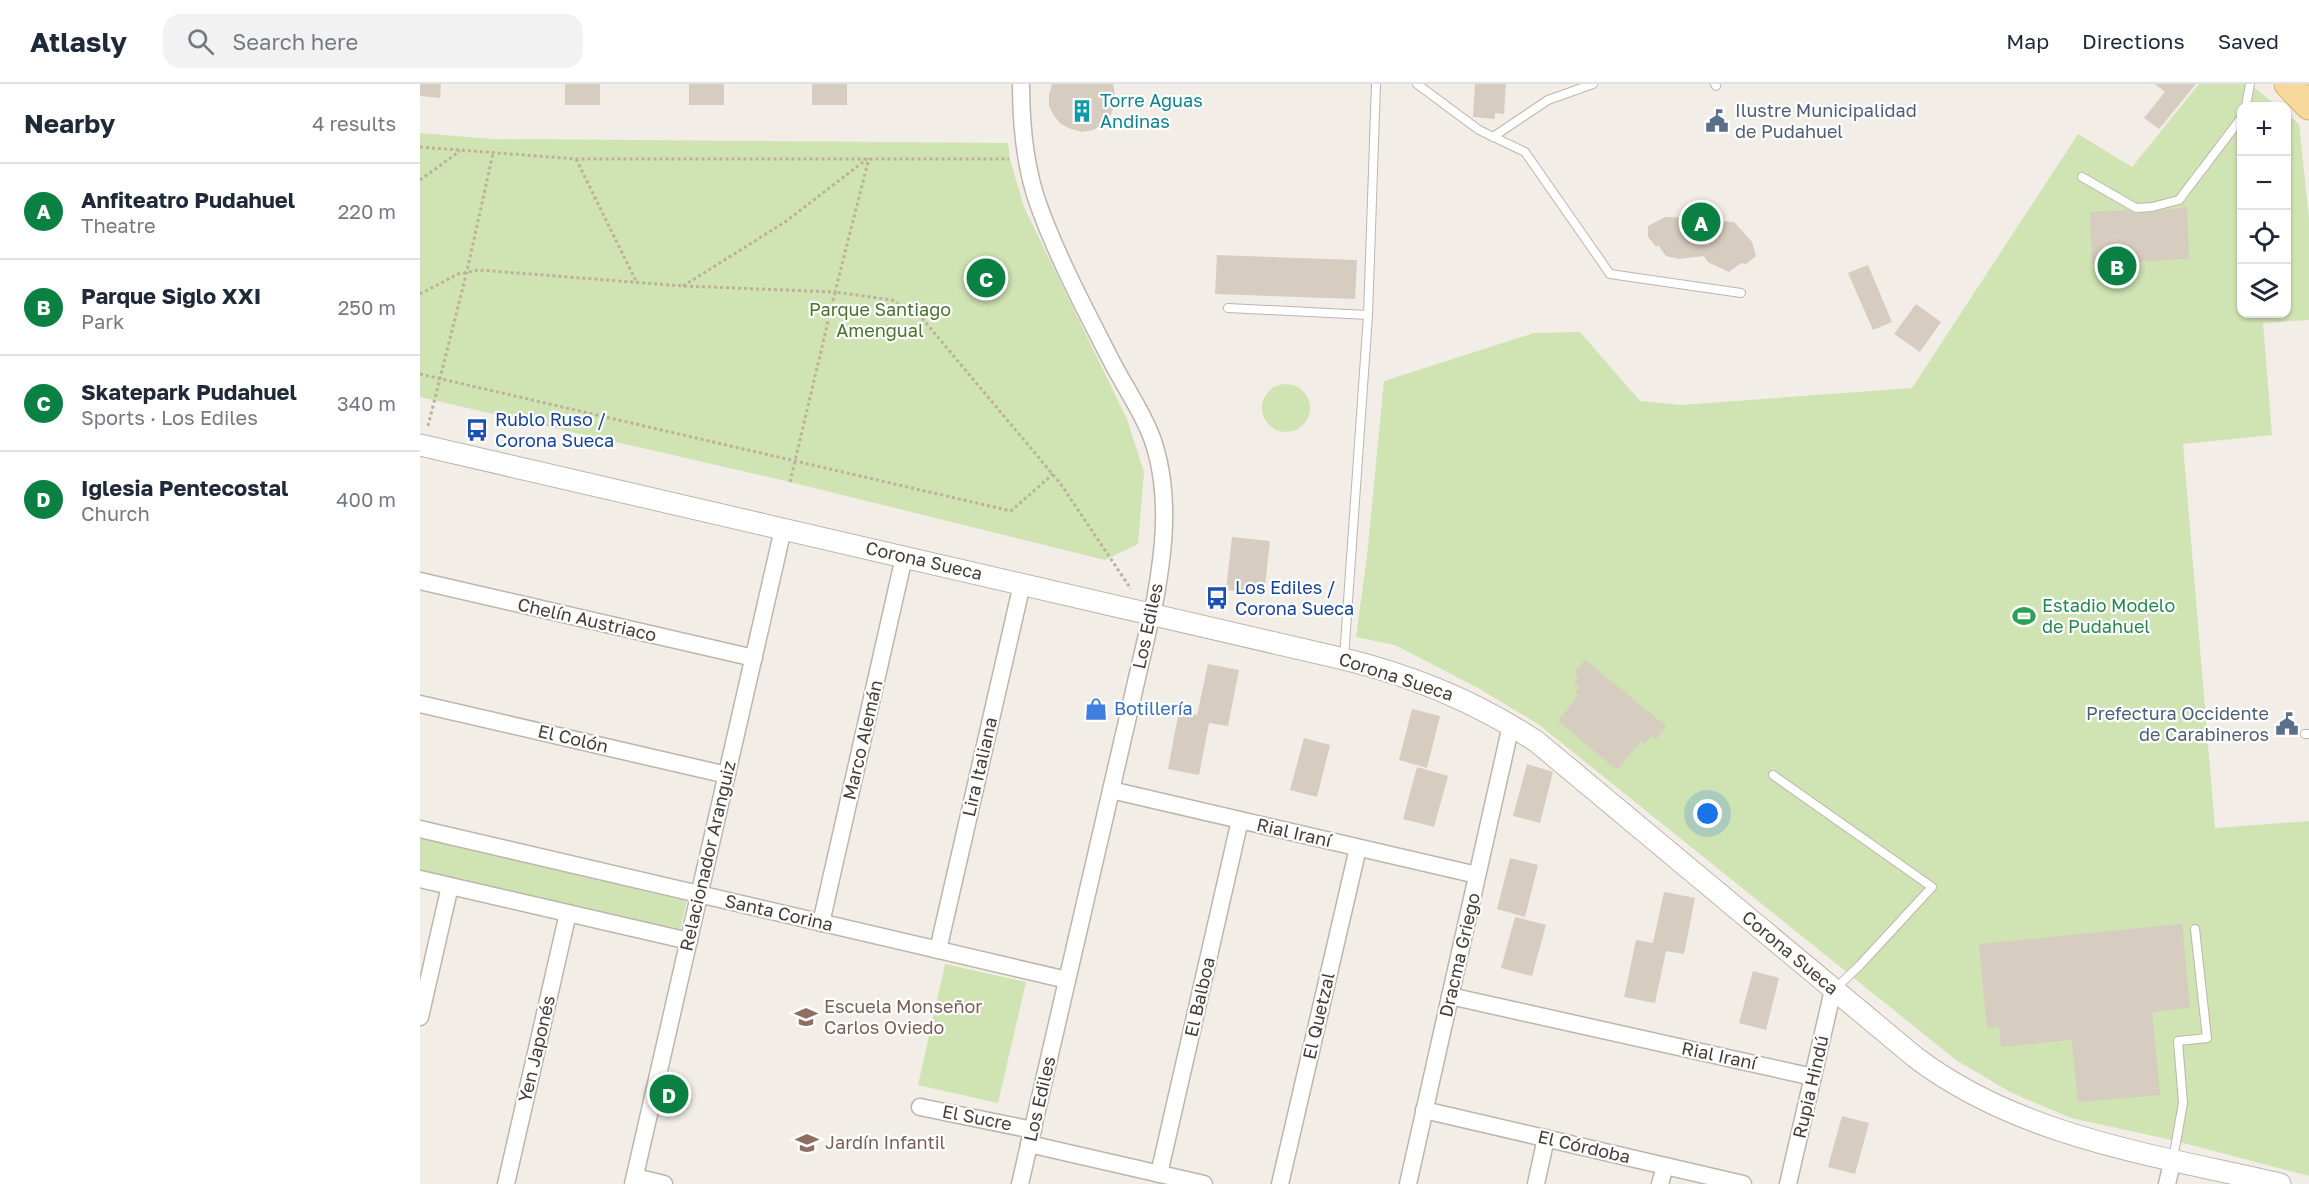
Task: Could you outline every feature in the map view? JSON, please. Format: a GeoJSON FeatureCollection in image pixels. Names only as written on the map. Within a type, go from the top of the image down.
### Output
{"type":"FeatureCollection","features":[{"type":"Feature","properties":{"kind":"main road"},"geometry":{"type":"LineString","coordinates":[[2288,84],[2309,106]]}},
{"type":"Feature","properties":{"kind":"street","name":"Los Ediles"},"geometry":{"type":"LineString","coordinates":[[1020,1184],[1152,614],[1164,537],[1161,477],[1155,445],[1076,290],[1040,209],[1026,157],[1021,114],[1021,84]]}},
{"type":"Feature","properties":{"kind":"street","name":"Corona Sueca"},"geometry":{"type":"LineString","coordinates":[[421,450],[783,529],[1152,614],[1344,659],[1396,673],[1437,688],[1511,725],[1560,761],[1936,1074],[1974,1096],[2022,1118],[2056,1130],[2280,1184]]}},
{"type":"Feature","properties":{"kind":"street","name":"Relacionador Aranguiz"},"geometry":{"type":"LineString","coordinates":[[634,1181],[783,529]]}},
{"type":"Feature","properties":{"kind":"street","name":"Marco Alemán"},"geometry":{"type":"LineString","coordinates":[[821,923],[904,557]]}},
{"type":"Feature","properties":{"kind":"street","name":"Chelín Austriaco"},"geometry":{"type":"LineString","coordinates":[[420,581],[754,658]]}},
{"type":"Feature","properties":{"kind":"street","name":"Lira Italiana"},"geometry":{"type":"LineString","coordinates":[[938,950],[1023,584]]}},
{"type":"Feature","properties":{"kind":"street","name":"El Colón"},"geometry":{"type":"LineString","coordinates":[[420,704],[727,775]]}},
{"type":"Feature","properties":{"kind":"street","name":"Dracma Griego"},"geometry":{"type":"LineString","coordinates":[[1408,1184],[1511,725]]}},
{"type":"Feature","properties":{"kind":"street","name":"Rial Iraní"},"geometry":{"type":"LineString","coordinates":[[1111,790],[1478,875]]}},
{"type":"Feature","properties":{"kind":"street","name":"El Balboa"},"geometry":{"type":"LineString","coordinates":[[1159,1174],[1240,820]]}},
{"type":"Feature","properties":{"kind":"street","name":"Santa Corina"},"geometry":{"type":"LineString","coordinates":[[420,829],[1067,980]]}},
{"type":"Feature","properties":{"kind":"street","name":"El Quetzal"},"geometry":{"type":"LineString","coordinates":[[1280,1184],[1358,848]]}},
{"type":"Feature","properties":{"kind":"street"},"geometry":{"type":"LineString","coordinates":[[420,879],[689,941]]}},
{"type":"Feature","properties":{"kind":"street"},"geometry":{"type":"LineString","coordinates":[[420,1017],[450,886]]}},
{"type":"Feature","properties":{"kind":"street","name":"Yen Japonés"},"geometry":{"type":"LineString","coordinates":[[506,1184],[568,913]]}},
{"type":"Feature","properties":{"kind":"street","name":"Rupia Hindú"},"geometry":{"type":"LineString","coordinates":[[1788,1184],[1833,990]]}},
{"type":"Feature","properties":{"kind":"street","name":"Rial Iraní"},"geometry":{"type":"LineString","coordinates":[[1450,996],[1813,1077]]}},
{"type":"Feature","properties":{"kind":"street","name":"El Sucre"},"geometry":{"type":"LineString","coordinates":[[920,1107],[1159,1174],[1204,1184]]}},
{"type":"Feature","properties":{"kind":"street","name":"El Córdoba"},"geometry":{"type":"LineString","coordinates":[[1424,1110],[1743,1184]]}},
{"type":"Feature","properties":{"kind":"street"},"geometry":{"type":"LineString","coordinates":[[1536,1184],[1546,1138]]}},
{"type":"Feature","properties":{"kind":"street"},"geometry":{"type":"LineString","coordinates":[[2168,1184],[2173,1159]]}},
{"type":"Feature","properties":{"kind":"street"},"geometry":{"type":"LineString","coordinates":[[1660,1184],[1665,1166]]}},
{"type":"Feature","properties":{"kind":"street"},"geometry":{"type":"LineString","coordinates":[[634,1181],[663,1184]]}},
{"type":"Feature","properties":{"kind":"lane"},"geometry":{"type":"LineString","coordinates":[[1344,659],[1368,315],[1376,84]]}},
{"type":"Feature","properties":{"kind":"lane"},"geometry":{"type":"LineString","coordinates":[[1417,84],[1479,130],[1525,152],[1610,274],[1741,293]]}},
{"type":"Feature","properties":{"kind":"lane"},"geometry":{"type":"LineString","coordinates":[[1493,137],[1548,100],[1593,84]]}},
{"type":"Feature","properties":{"kind":"lane"},"geometry":{"type":"LineString","coordinates":[[2247,102],[2250,84]]}},
{"type":"Feature","properties":{"kind":"lane"},"geometry":{"type":"LineString","coordinates":[[2082,177],[2136,208],[2152,207],[2179,200],[2237,122]]}},
{"type":"Feature","properties":{"kind":"lane"},"geometry":{"type":"LineString","coordinates":[[1228,308],[1368,315]]}},
{"type":"Feature","properties":{"kind":"lane"},"geometry":{"type":"LineString","coordinates":[[1773,775],[1932,887],[1860,965],[1833,990]]}},
{"type":"Feature","properties":{"kind":"lane"},"geometry":{"type":"LineString","coordinates":[[2173,1159],[2183,1103],[2178,1041],[2206,1038],[2195,929]]}},
{"type":"Feature","properties":{"kind":"path"},"geometry":{"type":"LineString","coordinates":[[420,147],[576,159],[1026,157]]}},
{"type":"Feature","properties":{"kind":"path"},"geometry":{"type":"LineString","coordinates":[[420,180],[461,150]]}},
{"type":"Feature","properties":{"kind":"path"},"geometry":{"type":"LineString","coordinates":[[421,450],[467,272],[493,153]]}},
{"type":"Feature","properties":{"kind":"path"},"geometry":{"type":"LineString","coordinates":[[683,286],[785,222],[869,158]]}},
{"type":"Feature","properties":{"kind":"path"},"geometry":{"type":"LineString","coordinates":[[790,482],[869,158]]}},
{"type":"Feature","properties":{"kind":"path"},"geometry":{"type":"LineString","coordinates":[[576,159],[637,283]]}},
{"type":"Feature","properties":{"kind":"path"},"geometry":{"type":"LineString","coordinates":[[420,294],[467,272],[479,270],[683,286],[835,292],[892,300],[921,317],[1053,474],[1137,597]]}},
{"type":"Feature","properties":{"kind":"path"},"geometry":{"type":"LineString","coordinates":[[420,374],[1011,510],[1053,474]]}},
{"type":"Feature","properties":{"kind":"green space"},"geometry":{"type":"Polygon","coordinates":[[[2199,84],[2250,84],[2272,102],[2237,102],[2237,318],[2291,318],[2291,117],[2299,124],[2309,218],[2309,320],[2263,323],[2272,435],[2183,444],[2215,828],[2309,821],[2309,1176],[2176,1141],[2071,1118],[2010,1092],[1956,1060],[1538,724],[1478,688],[1395,645],[1356,637],[1367,556],[1384,381],[1534,333],[1580,332],[1640,401],[1681,405],[1912,388],[2078,134],[2132,167],[2199,84]]]}},
{"type":"Feature","properties":{"kind":"green space","name":"Parque Santiago Amengual"},"geometry":{"type":"Polygon","coordinates":[[[420,133],[492,139],[1008,143],[1010,159],[1024,207],[1127,419],[1144,472],[1138,544],[1105,560],[790,482],[420,397],[420,133]]]}},
{"type":"Feature","properties":{"kind":"green space"},"geometry":{"type":"Polygon","coordinates":[[[1286,384],[1303,391],[1310,408],[1303,425],[1286,432],[1269,425],[1262,408],[1269,391],[1286,384]]]}},
{"type":"Feature","properties":{"kind":"green space"},"geometry":{"type":"Polygon","coordinates":[[[420,838],[687,901],[679,934],[420,873],[420,838]]]}},
{"type":"Feature","properties":{"kind":"green space"},"geometry":{"type":"Polygon","coordinates":[[[945,964],[1026,982],[998,1103],[918,1085],[945,964]]]}},
{"type":"Feature","properties":{"kind":"building"},"geometry":{"type":"Polygon","coordinates":[[[420,84],[441,84],[440,98],[420,96],[420,84]]]}},
{"type":"Feature","properties":{"kind":"building"},"geometry":{"type":"Polygon","coordinates":[[[565,84],[600,84],[600,105],[565,105],[565,84]]]}},
{"type":"Feature","properties":{"kind":"building"},"geometry":{"type":"Polygon","coordinates":[[[689,84],[724,84],[724,105],[689,105],[689,84]]]}},
{"type":"Feature","properties":{"kind":"building"},"geometry":{"type":"Polygon","coordinates":[[[812,84],[847,84],[847,105],[812,105],[812,84]]]}},
{"type":"Feature","properties":{"kind":"building","name":"Torre Aguas Andinas"},"geometry":{"type":"Polygon","coordinates":[[[1052,84],[1113,84],[1115,96],[1110,117],[1093,130],[1082,132],[1061,124],[1049,106],[1052,84]]]}},
{"type":"Feature","properties":{"kind":"building"},"geometry":{"type":"Polygon","coordinates":[[[1475,84],[1506,84],[1504,114],[1495,113],[1495,119],[1473,117],[1475,84]]]}},
{"type":"Feature","properties":{"kind":"building"},"geometry":{"type":"Polygon","coordinates":[[[2155,84],[2196,84],[2159,129],[2144,118],[2165,92],[2155,84]]]}},
{"type":"Feature","properties":{"kind":"building"},"geometry":{"type":"Polygon","coordinates":[[[2187,207],[2189,259],[2092,264],[2090,212],[2127,210],[2136,214],[2187,207]]]}},
{"type":"Feature","properties":{"kind":"building"},"geometry":{"type":"Polygon","coordinates":[[[1665,217],[1693,218],[1700,229],[1710,220],[1734,222],[1752,242],[1756,256],[1729,272],[1708,262],[1704,256],[1679,259],[1666,256],[1648,237],[1648,226],[1665,217]]]}},
{"type":"Feature","properties":{"kind":"building"},"geometry":{"type":"Polygon","coordinates":[[[1217,255],[1357,260],[1355,299],[1215,294],[1217,255]]]}},
{"type":"Feature","properties":{"kind":"building"},"geometry":{"type":"Polygon","coordinates":[[[1868,265],[1892,322],[1873,330],[1848,273],[1868,265]]]}},
{"type":"Feature","properties":{"kind":"building"},"geometry":{"type":"Polygon","coordinates":[[[1916,304],[1941,322],[1920,352],[1894,334],[1916,304]]]}},
{"type":"Feature","properties":{"kind":"building"},"geometry":{"type":"Polygon","coordinates":[[[1232,537],[1270,541],[1264,594],[1226,590],[1232,537]]]}},
{"type":"Feature","properties":{"kind":"building"},"geometry":{"type":"Polygon","coordinates":[[[1585,660],[1666,726],[1656,739],[1652,736],[1645,744],[1641,741],[1617,770],[1558,721],[1579,695],[1575,692],[1579,687],[1574,683],[1579,677],[1574,673],[1585,660]]]}},
{"type":"Feature","properties":{"kind":"building"},"geometry":{"type":"Polygon","coordinates":[[[1208,664],[1239,670],[1228,726],[1209,723],[1199,775],[1168,769],[1179,711],[1197,715],[1208,664]]]}},
{"type":"Feature","properties":{"kind":"building"},"geometry":{"type":"Polygon","coordinates":[[[1412,709],[1440,716],[1427,768],[1399,760],[1412,709]]]}},
{"type":"Feature","properties":{"kind":"building"},"geometry":{"type":"Polygon","coordinates":[[[1304,738],[1330,745],[1317,797],[1290,790],[1304,738]]]}},
{"type":"Feature","properties":{"kind":"building"},"geometry":{"type":"Polygon","coordinates":[[[1527,764],[1553,772],[1540,823],[1513,816],[1527,764]]]}},
{"type":"Feature","properties":{"kind":"building"},"geometry":{"type":"Polygon","coordinates":[[[1417,767],[1448,776],[1434,827],[1403,819],[1417,767]]]}},
{"type":"Feature","properties":{"kind":"building"},"geometry":{"type":"Polygon","coordinates":[[[1510,858],[1538,865],[1525,917],[1497,909],[1510,858]]]}},
{"type":"Feature","properties":{"kind":"building"},"geometry":{"type":"Polygon","coordinates":[[[1664,892],[1695,898],[1684,954],[1666,951],[1655,1003],[1624,997],[1636,940],[1653,943],[1664,892]]]}},
{"type":"Feature","properties":{"kind":"building"},"geometry":{"type":"Polygon","coordinates":[[[1515,917],[1546,925],[1532,976],[1501,968],[1515,917]]]}},
{"type":"Feature","properties":{"kind":"building"},"geometry":{"type":"Polygon","coordinates":[[[2182,924],[2190,1008],[2152,1012],[2160,1095],[2078,1102],[2072,1040],[2001,1047],[1999,1027],[1987,1028],[1979,944],[2182,924]]]}},
{"type":"Feature","properties":{"kind":"building"},"geometry":{"type":"Polygon","coordinates":[[[1753,971],[1779,978],[1766,1030],[1739,1023],[1753,971]]]}},
{"type":"Feature","properties":{"kind":"building"},"geometry":{"type":"Polygon","coordinates":[[[1842,1116],[1869,1123],[1855,1174],[1828,1167],[1842,1116]]]}},
{"type":"Feature","properties":{"kind":"place","name":"Torre Aguas Andinas"},"geometry":{"type":"Point","coordinates":[1082,111]}},
{"type":"Feature","properties":{"kind":"place","name":"Ilustre Municipalidad de Pudahuel"},"geometry":{"type":"Point","coordinates":[1717,121]}},
{"type":"Feature","properties":{"kind":"place","name":"Anfiteatro Pudahuel"},"geometry":{"type":"Point","coordinates":[1701,222]}},
{"type":"Feature","properties":{"kind":"place","name":"Parque Siglo XXI"},"geometry":{"type":"Point","coordinates":[2117,266]}},
{"type":"Feature","properties":{"kind":"place","name":"Skatepark Pudahuel"},"geometry":{"type":"Point","coordinates":[986,278]}},
{"type":"Feature","properties":{"kind":"place","name":"Rublo Ruso / Corona Sueca"},"geometry":{"type":"Point","coordinates":[477,430]}},
{"type":"Feature","properties":{"kind":"place","name":"Los Ediles / Corona Sueca"},"geometry":{"type":"Point","coordinates":[1217,598]}},
{"type":"Feature","properties":{"kind":"place","name":"Estadio Modelo de Pudahuel"},"geometry":{"type":"Point","coordinates":[2024,616]}},
{"type":"Feature","properties":{"kind":"place","name":"Botillería"},"geometry":{"type":"Point","coordinates":[1096,709]}},
{"type":"Feature","properties":{"kind":"place","name":"Prefectura Occidente de Carabineros"},"geometry":{"type":"Point","coordinates":[2287,724]}},
{"type":"Feature","properties":{"kind":"place","name":"Escuela Monseñor Carlos Oviedo"},"geometry":{"type":"Point","coordinates":[806,1017]}},
{"type":"Feature","properties":{"kind":"place","name":"Iglesia Pentecostal"},"geometry":{"type":"Point","coordinates":[669,1094]}},
{"type":"Feature","properties":{"kind":"place","name":"Jardín Infantil"},"geometry":{"type":"Point","coordinates":[807,1143]}}]}
